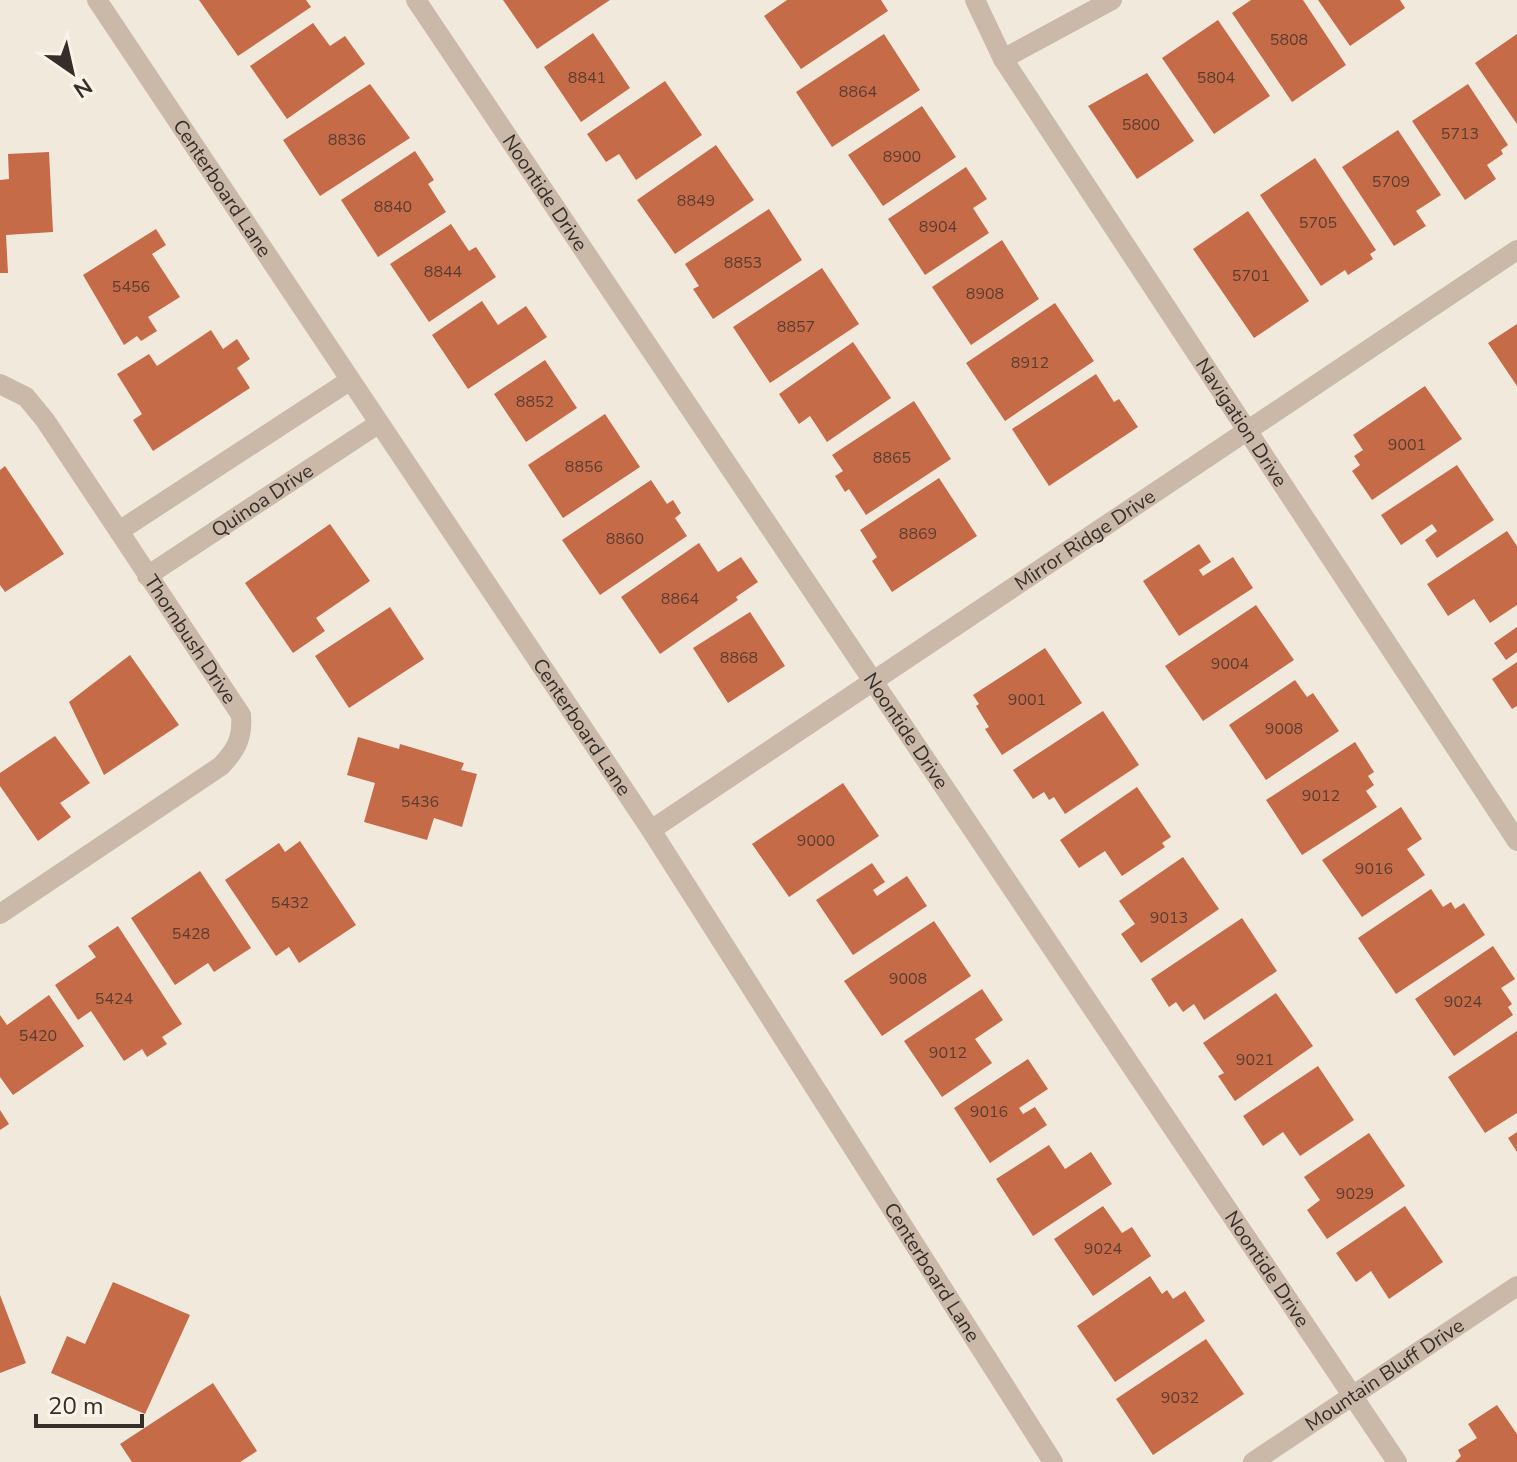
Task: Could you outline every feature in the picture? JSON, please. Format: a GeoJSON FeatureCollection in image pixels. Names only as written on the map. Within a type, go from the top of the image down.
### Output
{"type":"FeatureCollection","features":[{"type":"Feature","properties":{"kind":"street","name":"Centerboard Lane"},"geometry":{"type":"LineString","coordinates":[[97,0],[651,830],[1053,1462]]}},
{"type":"Feature","properties":{"kind":"street","name":"Noontide Drive"},"geometry":{"type":"LineString","coordinates":[[416,0],[1397,1462]]}},
{"type":"Feature","properties":{"kind":"street","name":"Navigation Drive"},"geometry":{"type":"LineString","coordinates":[[975,0],[1003,59],[1517,841]]}},
{"type":"Feature","properties":{"kind":"street"},"geometry":{"type":"LineString","coordinates":[[1003,59],[1112,0]]}},
{"type":"Feature","properties":{"kind":"street","name":"Mirror Ridge Drive"},"geometry":{"type":"LineString","coordinates":[[651,830],[1517,250]]}},
{"type":"Feature","properties":{"kind":"street"},"geometry":{"type":"LineString","coordinates":[[119,531],[349,381]]}},
{"type":"Feature","properties":{"kind":"street","name":"Thornbush Drive"},"geometry":{"type":"LineString","coordinates":[[0,914],[181,794],[235,751],[243,732],[241,715],[45,420],[26,397],[2,384]]}},
{"type":"Feature","properties":{"kind":"street","name":"Quinoa Drive"},"geometry":{"type":"LineString","coordinates":[[147,576],[378,424]]}},
{"type":"Feature","properties":{"kind":"street","name":"Mountain Bluff Drive"},"geometry":{"type":"LineString","coordinates":[[1253,1462],[1517,1286]]}},
{"type":"Feature","properties":{"kind":"building"},"geometry":{"type":"Polygon","coordinates":[[[199,0],[306,0],[311,7],[238,56],[199,0]]]}},
{"type":"Feature","properties":{"kind":"building"},"geometry":{"type":"Polygon","coordinates":[[[503,0],[610,0],[537,49],[503,0]]]}},
{"type":"Feature","properties":{"kind":"building"},"geometry":{"type":"Polygon","coordinates":[[[787,0],[881,0],[888,11],[801,69],[764,16],[787,0]]]}},
{"type":"Feature","properties":{"kind":"building"},"geometry":{"type":"Polygon","coordinates":[[[1251,0],[1303,0],[1346,65],[1292,102],[1232,13],[1251,0]]]}},
{"type":"Feature","properties":{"kind":"building"},"geometry":{"type":"Polygon","coordinates":[[[1318,0],[1400,0],[1405,8],[1350,46],[1318,0]]]}},
{"type":"Feature","properties":{"kind":"building"},"geometry":{"type":"Polygon","coordinates":[[[1218,20],[1270,96],[1214,134],[1162,58],[1218,20]]]}},
{"type":"Feature","properties":{"kind":"building"},"geometry":{"type":"Polygon","coordinates":[[[313,23],[330,46],[345,36],[365,64],[287,119],[250,66],[313,23]]]}},
{"type":"Feature","properties":{"kind":"building"},"geometry":{"type":"Polygon","coordinates":[[[593,33],[630,88],[581,122],[544,67],[593,33]]]}},
{"type":"Feature","properties":{"kind":"building"},"geometry":{"type":"Polygon","coordinates":[[[884,34],[920,90],[832,147],[796,92],[884,34]]]}},
{"type":"Feature","properties":{"kind":"building"},"geometry":{"type":"Polygon","coordinates":[[[1517,34],[1517,124],[1475,63],[1517,34]]]}},
{"type":"Feature","properties":{"kind":"building"},"geometry":{"type":"Polygon","coordinates":[[[1147,73],[1194,141],[1137,179],[1088,106],[1147,73]]]}},
{"type":"Feature","properties":{"kind":"building"},"geometry":{"type":"Polygon","coordinates":[[[665,81],[702,135],[636,180],[619,154],[606,162],[587,134],[665,81]]]}},
{"type":"Feature","properties":{"kind":"building"},"geometry":{"type":"Polygon","coordinates":[[[370,84],[410,138],[320,196],[283,140],[370,84]]]}},
{"type":"Feature","properties":{"kind":"building"},"geometry":{"type":"Polygon","coordinates":[[[1468,84],[1508,145],[1501,150],[1503,154],[1487,165],[1496,179],[1465,200],[1412,121],[1468,84]]]}},
{"type":"Feature","properties":{"kind":"building"},"geometry":{"type":"Polygon","coordinates":[[[922,106],[956,157],[883,206],[848,155],[922,106]]]}},
{"type":"Feature","properties":{"kind":"building"},"geometry":{"type":"Polygon","coordinates":[[[1398,130],[1441,195],[1416,211],[1426,226],[1394,246],[1342,167],[1398,130]]]}},
{"type":"Feature","properties":{"kind":"building"},"geometry":{"type":"Polygon","coordinates":[[[716,145],[754,200],[675,254],[637,200],[716,145]]]}},
{"type":"Feature","properties":{"kind":"building"},"geometry":{"type":"Polygon","coordinates":[[[415,151],[434,180],[428,184],[446,212],[378,257],[341,200],[415,151]]]}},
{"type":"Feature","properties":{"kind":"building"},"geometry":{"type":"Polygon","coordinates":[[[49,152],[53,232],[6,235],[8,273],[0,273],[0,180],[9,179],[8,154],[49,152]]]}},
{"type":"Feature","properties":{"kind":"building"},"geometry":{"type":"Polygon","coordinates":[[[1315,158],[1376,250],[1370,254],[1373,259],[1348,275],[1345,270],[1321,286],[1260,195],[1315,158]]]}},
{"type":"Feature","properties":{"kind":"building"},"geometry":{"type":"Polygon","coordinates":[[[966,167],[987,199],[973,208],[989,233],[925,275],[888,219],[966,167]]]}},
{"type":"Feature","properties":{"kind":"building"},"geometry":{"type":"Polygon","coordinates":[[[769,209],[802,260],[713,319],[693,289],[699,286],[685,264],[769,209]]]}},
{"type":"Feature","properties":{"kind":"building"},"geometry":{"type":"Polygon","coordinates":[[[1248,211],[1309,301],[1254,338],[1193,249],[1248,211]]]}},
{"type":"Feature","properties":{"kind":"building"},"geometry":{"type":"Polygon","coordinates":[[[451,224],[469,251],[476,247],[496,277],[429,322],[390,264],[451,224]]]}},
{"type":"Feature","properties":{"kind":"building"},"geometry":{"type":"Polygon","coordinates":[[[156,229],[166,245],[152,254],[180,297],[148,317],[157,331],[141,341],[137,336],[124,345],[83,275],[156,229]]]}},
{"type":"Feature","properties":{"kind":"building"},"geometry":{"type":"Polygon","coordinates":[[[1002,240],[1039,299],[971,345],[932,287],[1002,240]]]}},
{"type":"Feature","properties":{"kind":"building"},"geometry":{"type":"Polygon","coordinates":[[[822,268],[859,324],[770,383],[733,327],[822,268]]]}},
{"type":"Feature","properties":{"kind":"building"},"geometry":{"type":"Polygon","coordinates":[[[482,301],[498,325],[526,306],[547,337],[468,389],[432,335],[482,301]]]}},
{"type":"Feature","properties":{"kind":"building"},"geometry":{"type":"Polygon","coordinates":[[[1055,303],[1094,361],[1005,421],[966,363],[1055,303]]]}},
{"type":"Feature","properties":{"kind":"building"},"geometry":{"type":"Polygon","coordinates":[[[1517,324],[1517,386],[1488,343],[1517,324]]]}},
{"type":"Feature","properties":{"kind":"building"},"geometry":{"type":"Polygon","coordinates":[[[211,330],[223,349],[237,339],[250,359],[237,368],[250,388],[153,451],[133,420],[142,414],[117,374],[149,354],[157,366],[211,330]]]}},
{"type":"Feature","properties":{"kind":"building"},"geometry":{"type":"Polygon","coordinates":[[[853,342],[891,398],[827,442],[810,416],[799,424],[779,394],[853,342]]]}},
{"type":"Feature","properties":{"kind":"building"},"geometry":{"type":"Polygon","coordinates":[[[545,360],[577,408],[526,442],[494,394],[545,360]]]}},
{"type":"Feature","properties":{"kind":"building"},"geometry":{"type":"Polygon","coordinates":[[[1096,374],[1114,402],[1119,399],[1138,427],[1049,486],[1012,429],[1096,374]]]}},
{"type":"Feature","properties":{"kind":"building"},"geometry":{"type":"Polygon","coordinates":[[[1425,386],[1462,439],[1372,500],[1352,471],[1360,465],[1354,456],[1363,450],[1353,435],[1425,386]]]}},
{"type":"Feature","properties":{"kind":"building"},"geometry":{"type":"Polygon","coordinates":[[[914,401],[951,459],[866,515],[849,489],[845,492],[835,476],[843,471],[832,455],[914,401]]]}},
{"type":"Feature","properties":{"kind":"building"},"geometry":{"type":"Polygon","coordinates":[[[605,414],[640,467],[563,518],[528,465],[605,414]]]}},
{"type":"Feature","properties":{"kind":"building"},"geometry":{"type":"Polygon","coordinates":[[[1457,465],[1494,520],[1437,558],[1425,540],[1437,531],[1432,524],[1401,545],[1381,515],[1457,465]]]}},
{"type":"Feature","properties":{"kind":"building"},"geometry":{"type":"Polygon","coordinates":[[[5,466],[64,554],[5,592],[0,585],[0,470],[5,466]]]}},
{"type":"Feature","properties":{"kind":"building"},"geometry":{"type":"Polygon","coordinates":[[[939,478],[977,536],[892,592],[872,561],[877,557],[860,530],[939,478]]]}},
{"type":"Feature","properties":{"kind":"building"},"geometry":{"type":"Polygon","coordinates":[[[651,480],[667,504],[673,500],[681,513],[675,518],[687,536],[600,595],[562,540],[651,480]]]}},
{"type":"Feature","properties":{"kind":"building"},"geometry":{"type":"Polygon","coordinates":[[[330,524],[370,581],[316,618],[325,631],[293,653],[245,583],[330,524]]]}},
{"type":"Feature","properties":{"kind":"building"},"geometry":{"type":"Polygon","coordinates":[[[1507,531],[1517,546],[1517,605],[1490,623],[1474,599],[1448,616],[1427,584],[1507,531]]]}},
{"type":"Feature","properties":{"kind":"building"},"geometry":{"type":"Polygon","coordinates":[[[699,543],[718,572],[741,557],[758,582],[736,597],[738,600],[660,654],[621,597],[699,543]]]}},
{"type":"Feature","properties":{"kind":"building"},"geometry":{"type":"Polygon","coordinates":[[[1199,544],[1211,562],[1199,570],[1203,576],[1233,557],[1253,588],[1179,636],[1143,581],[1199,544]]]}},
{"type":"Feature","properties":{"kind":"building"},"geometry":{"type":"Polygon","coordinates":[[[1256,605],[1294,660],[1203,721],[1165,666],[1256,605]]]}},
{"type":"Feature","properties":{"kind":"building"},"geometry":{"type":"Polygon","coordinates":[[[390,607],[424,659],[349,708],[315,656],[390,607]]]}},
{"type":"Feature","properties":{"kind":"building"},"geometry":{"type":"Polygon","coordinates":[[[750,612],[785,666],[728,703],[693,648],[750,612]]]}},
{"type":"Feature","properties":{"kind":"building"},"geometry":{"type":"Polygon","coordinates":[[[1517,627],[1517,652],[1506,660],[1494,643],[1517,627]]]}},
{"type":"Feature","properties":{"kind":"building"},"geometry":{"type":"Polygon","coordinates":[[[1045,648],[1082,703],[1002,755],[985,729],[989,727],[973,695],[1045,648]]]}},
{"type":"Feature","properties":{"kind":"building"},"geometry":{"type":"Polygon","coordinates":[[[130,655],[179,725],[104,775],[69,702],[130,655]]]}},
{"type":"Feature","properties":{"kind":"building"},"geometry":{"type":"Polygon","coordinates":[[[1517,662],[1517,706],[1512,709],[1492,679],[1517,662]]]}},
{"type":"Feature","properties":{"kind":"building"},"geometry":{"type":"Polygon","coordinates":[[[1295,680],[1307,697],[1313,693],[1339,731],[1266,780],[1229,725],[1295,680]]]}},
{"type":"Feature","properties":{"kind":"building"},"geometry":{"type":"Polygon","coordinates":[[[1103,711],[1139,765],[1065,814],[1054,797],[1049,800],[1044,792],[1033,799],[1013,770],[1103,711]]]}},
{"type":"Feature","properties":{"kind":"building"},"geometry":{"type":"Polygon","coordinates":[[[55,736],[90,783],[60,803],[71,817],[38,841],[0,786],[0,773],[55,736]]]}},
{"type":"Feature","properties":{"kind":"building"},"geometry":{"type":"Polygon","coordinates":[[[358,737],[399,749],[400,744],[464,763],[461,770],[477,774],[462,827],[434,818],[427,840],[364,822],[375,783],[347,775],[358,737]]]}},
{"type":"Feature","properties":{"kind":"building"},"geometry":{"type":"Polygon","coordinates":[[[1355,742],[1374,772],[1368,776],[1374,785],[1366,791],[1377,807],[1302,855],[1266,800],[1355,742]]]}},
{"type":"Feature","properties":{"kind":"building"},"geometry":{"type":"Polygon","coordinates":[[[843,783],[879,836],[789,897],[752,844],[843,783]]]}},
{"type":"Feature","properties":{"kind":"building"},"geometry":{"type":"Polygon","coordinates":[[[1137,787],[1171,837],[1162,843],[1165,847],[1122,876],[1105,851],[1079,868],[1060,840],[1137,787]]]}},
{"type":"Feature","properties":{"kind":"building"},"geometry":{"type":"Polygon","coordinates":[[[1401,807],[1422,839],[1407,849],[1425,875],[1362,917],[1322,860],[1401,807]]]}},
{"type":"Feature","properties":{"kind":"building"},"geometry":{"type":"Polygon","coordinates":[[[300,841],[356,925],[299,963],[289,947],[276,956],[225,880],[279,843],[285,852],[300,841]]]}},
{"type":"Feature","properties":{"kind":"building"},"geometry":{"type":"Polygon","coordinates":[[[1183,857],[1219,909],[1141,963],[1121,934],[1135,924],[1119,901],[1183,857]]]}},
{"type":"Feature","properties":{"kind":"building"},"geometry":{"type":"Polygon","coordinates":[[[872,863],[885,882],[873,890],[877,896],[907,876],[927,906],[853,955],[816,900],[872,863]]]}},
{"type":"Feature","properties":{"kind":"building"},"geometry":{"type":"Polygon","coordinates":[[[200,871],[251,948],[214,972],[208,963],[175,985],[131,918],[200,871]]]}},
{"type":"Feature","properties":{"kind":"building"},"geometry":{"type":"Polygon","coordinates":[[[1431,889],[1443,907],[1451,902],[1455,909],[1464,903],[1485,935],[1396,994],[1358,938],[1431,889]]]}},
{"type":"Feature","properties":{"kind":"building"},"geometry":{"type":"Polygon","coordinates":[[[1242,918],[1277,971],[1204,1020],[1194,1004],[1183,1012],[1176,1002],[1169,1007],[1151,979],[1242,918]]]}},
{"type":"Feature","properties":{"kind":"building"},"geometry":{"type":"Polygon","coordinates":[[[934,921],[971,976],[882,1036],[844,981],[934,921]]]}},
{"type":"Feature","properties":{"kind":"building"},"geometry":{"type":"Polygon","coordinates":[[[118,926],[182,1024],[162,1037],[167,1044],[147,1057],[142,1049],[124,1061],[91,1011],[78,1020],[55,985],[96,957],[88,946],[118,926]]]}},
{"type":"Feature","properties":{"kind":"building"},"geometry":{"type":"Polygon","coordinates":[[[1493,946],[1515,979],[1501,988],[1512,1004],[1508,1007],[1513,1015],[1454,1056],[1415,999],[1493,946]]]}},
{"type":"Feature","properties":{"kind":"building"},"geometry":{"type":"Polygon","coordinates":[[[982,989],[1003,1020],[975,1039],[992,1063],[942,1097],[904,1041],[982,989]]]}},
{"type":"Feature","properties":{"kind":"building"},"geometry":{"type":"Polygon","coordinates":[[[1276,993],[1313,1046],[1235,1101],[1218,1076],[1224,1073],[1203,1043],[1276,993]]]}},
{"type":"Feature","properties":{"kind":"building"},"geometry":{"type":"Polygon","coordinates":[[[49,995],[84,1046],[13,1095],[0,1077],[0,1015],[7,1025],[49,995]]]}},
{"type":"Feature","properties":{"kind":"building"},"geometry":{"type":"Polygon","coordinates":[[[1517,1031],[1517,1113],[1485,1133],[1448,1077],[1517,1031]]]}},
{"type":"Feature","properties":{"kind":"building"},"geometry":{"type":"Polygon","coordinates":[[[1028,1059],[1048,1089],[1019,1108],[1023,1114],[1035,1107],[1047,1125],[990,1163],[954,1108],[1028,1059]]]}},
{"type":"Feature","properties":{"kind":"building"},"geometry":{"type":"Polygon","coordinates":[[[1318,1066],[1354,1120],[1300,1156],[1283,1132],[1263,1146],[1243,1116],[1318,1066]]]}},
{"type":"Feature","properties":{"kind":"building"},"geometry":{"type":"Polygon","coordinates":[[[0,1110],[9,1124],[0,1130],[0,1110]]]}},
{"type":"Feature","properties":{"kind":"building"},"geometry":{"type":"Polygon","coordinates":[[[1517,1132],[1517,1152],[1508,1138],[1517,1132]]]}},
{"type":"Feature","properties":{"kind":"building"},"geometry":{"type":"Polygon","coordinates":[[[1369,1133],[1405,1186],[1327,1239],[1307,1210],[1320,1200],[1304,1177],[1369,1133]]]}},
{"type":"Feature","properties":{"kind":"building"},"geometry":{"type":"Polygon","coordinates":[[[1049,1145],[1065,1169],[1091,1152],[1112,1184],[1033,1236],[996,1179],[1049,1145]]]}},
{"type":"Feature","properties":{"kind":"building"},"geometry":{"type":"Polygon","coordinates":[[[1103,1206],[1122,1233],[1132,1227],[1151,1256],[1093,1296],[1054,1239],[1103,1206]]]}},
{"type":"Feature","properties":{"kind":"building"},"geometry":{"type":"Polygon","coordinates":[[[1405,1206],[1443,1262],[1389,1299],[1371,1271],[1356,1282],[1336,1253],[1405,1206]]]}},
{"type":"Feature","properties":{"kind":"building"},"geometry":{"type":"Polygon","coordinates":[[[1150,1276],[1162,1294],[1167,1290],[1173,1299],[1185,1291],[1205,1321],[1115,1382],[1077,1326],[1150,1276]]]}},
{"type":"Feature","properties":{"kind":"building"},"geometry":{"type":"Polygon","coordinates":[[[113,1282],[190,1315],[145,1414],[51,1373],[67,1336],[85,1344],[113,1282]]]}},
{"type":"Feature","properties":{"kind":"building"},"geometry":{"type":"Polygon","coordinates":[[[0,1295],[26,1363],[0,1373],[0,1295]]]}},
{"type":"Feature","properties":{"kind":"building"},"geometry":{"type":"Polygon","coordinates":[[[1206,1339],[1244,1394],[1153,1455],[1116,1399],[1206,1339]]]}},
{"type":"Feature","properties":{"kind":"building"},"geometry":{"type":"Polygon","coordinates":[[[213,1383],[257,1451],[240,1462],[132,1462],[120,1444],[213,1383]]]}},
{"type":"Feature","properties":{"kind":"building"},"geometry":{"type":"Polygon","coordinates":[[[1497,1405],[1517,1434],[1517,1462],[1455,1462],[1461,1456],[1458,1450],[1477,1438],[1468,1424],[1497,1405]]]}}]}
